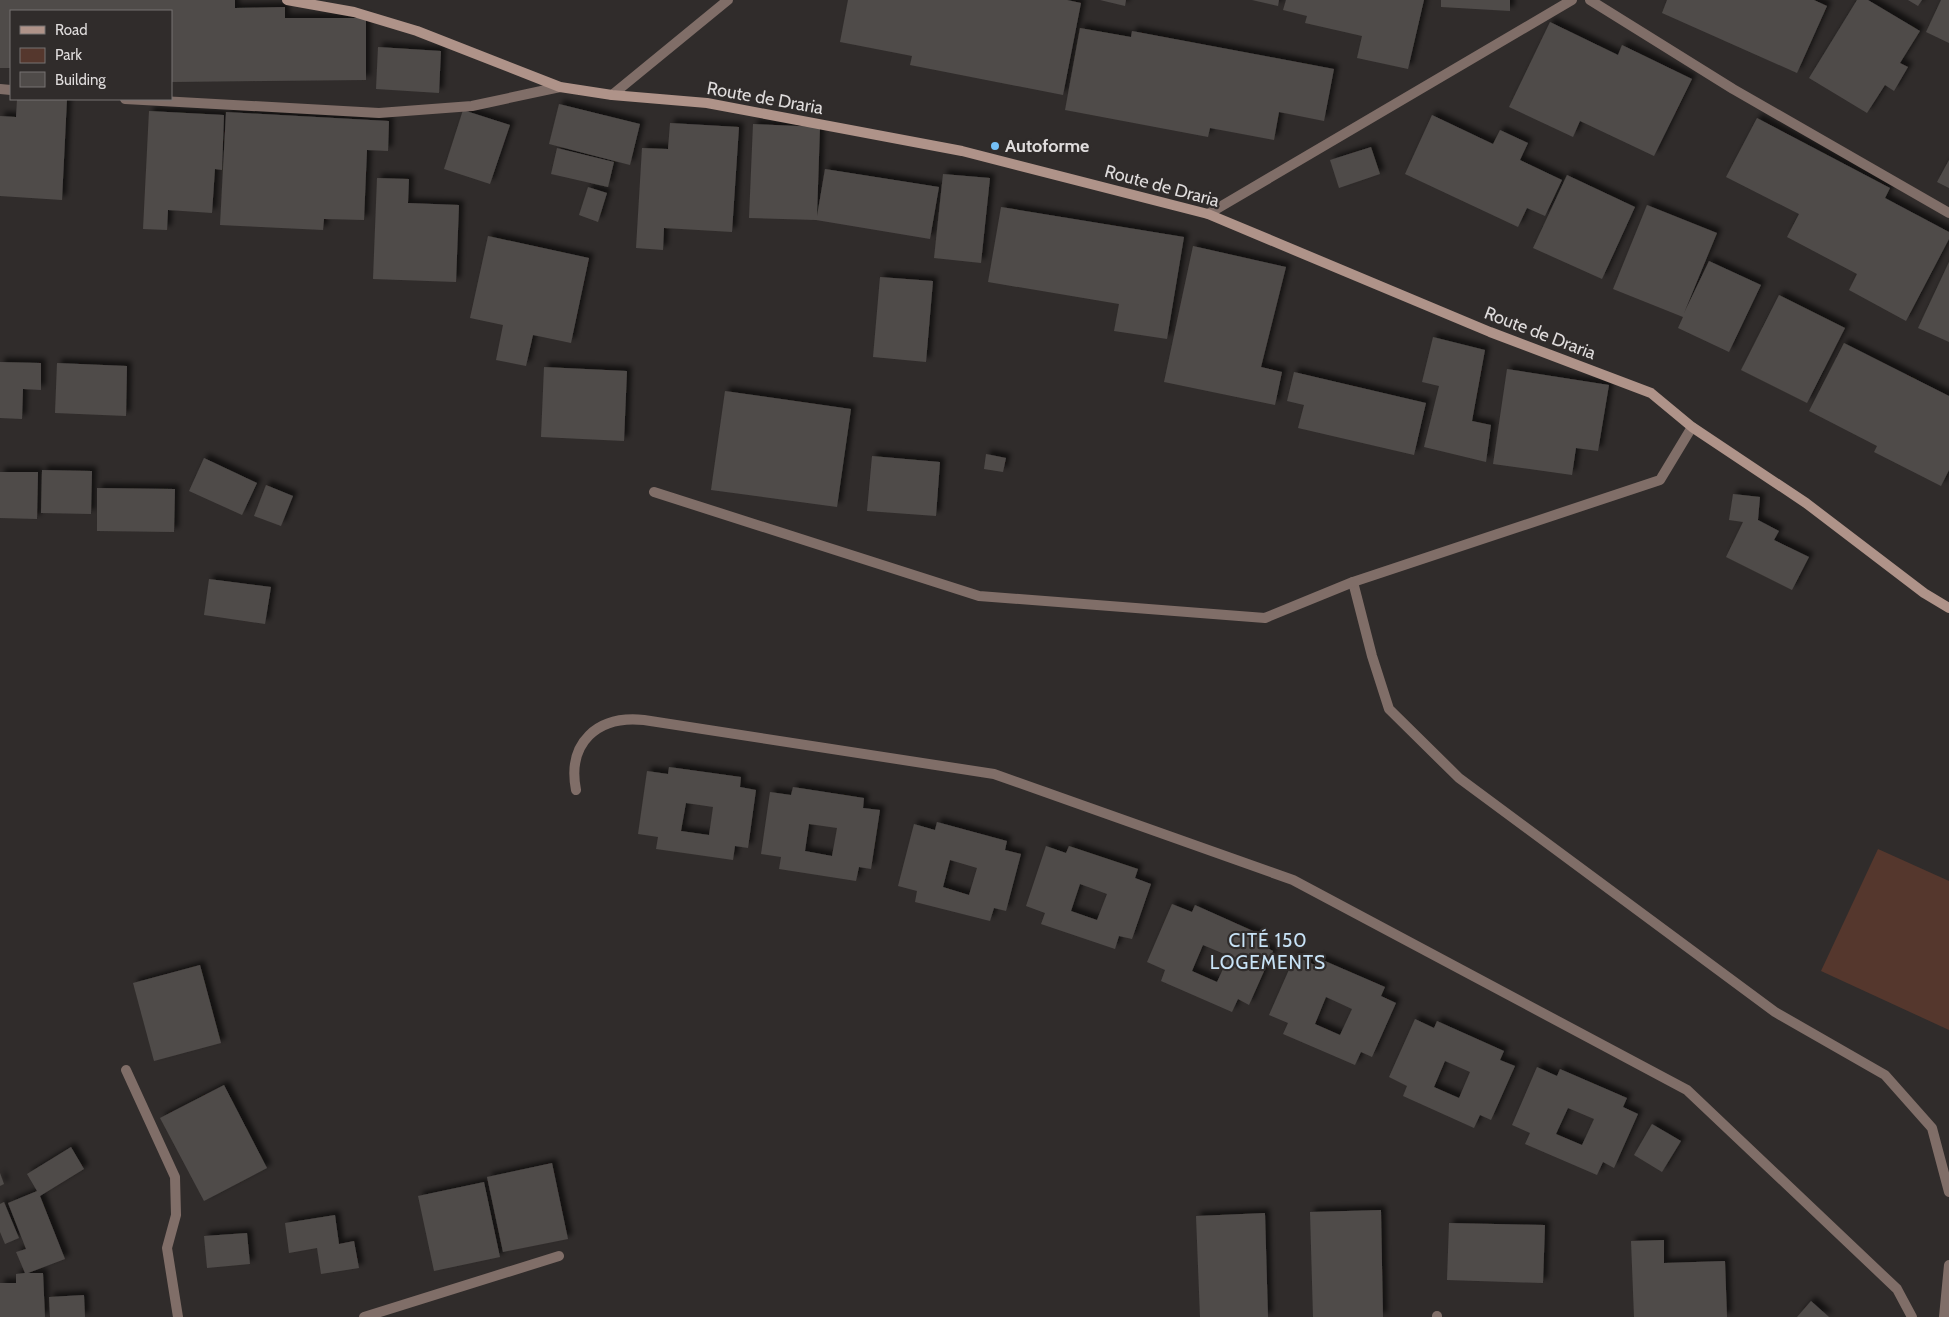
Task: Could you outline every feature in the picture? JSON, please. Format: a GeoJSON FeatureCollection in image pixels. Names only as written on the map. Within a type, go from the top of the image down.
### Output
{"type":"FeatureCollection","features":[{"type":"Feature","properties":{"kind":"main road","name":"Route de Draria"},"geometry":{"type":"LineString","coordinates":[[287,0],[354,12],[417,31],[560,87],[612,95],[707,103],[962,151],[1208,214],[1490,332],[1650,393],[1692,427],[1806,503],[1924,594],[1949,608]]}},
{"type":"Feature","properties":{"kind":"street"},"geometry":{"type":"LineString","coordinates":[[612,95],[728,0]]}},
{"type":"Feature","properties":{"kind":"street"},"geometry":{"type":"LineString","coordinates":[[1208,214],[1572,0]]}},
{"type":"Feature","properties":{"kind":"street"},"geometry":{"type":"LineString","coordinates":[[1590,0],[1733,89],[1949,213]]}},
{"type":"Feature","properties":{"kind":"street"},"geometry":{"type":"LineString","coordinates":[[143,100],[379,113],[472,106],[560,87]]}},
{"type":"Feature","properties":{"kind":"street"},"geometry":{"type":"LineString","coordinates":[[654,492],[978,596],[1265,618],[1354,582],[1660,480],[1692,427]]}},
{"type":"Feature","properties":{"kind":"street"},"geometry":{"type":"LineString","coordinates":[[1354,582],[1372,656],[1389,709],[1458,778],[1767,1006],[1885,1075],[1932,1128],[1949,1192]]}},
{"type":"Feature","properties":{"kind":"street"},"geometry":{"type":"LineString","coordinates":[[576,790],[574,764],[578,751],[586,739],[597,728],[612,721],[628,718],[644,720],[994,774],[1293,880],[1687,1090],[1897,1289],[1912,1317]]}},
{"type":"Feature","properties":{"kind":"street"},"geometry":{"type":"LineString","coordinates":[[126,1070],[175,1177],[176,1215],[167,1248],[178,1317]]}},
{"type":"Feature","properties":{"kind":"street"},"geometry":{"type":"LineString","coordinates":[[364,1317],[559,1256]]}},
{"type":"Feature","properties":{"kind":"street"},"geometry":{"type":"LineString","coordinates":[[1944,1317],[1949,1265]]}},
{"type":"Feature","properties":{"kind":"green space"},"geometry":{"type":"Polygon","coordinates":[[[1878,849],[1949,881],[1949,1030],[1821,971],[1878,849]]]}},
{"type":"Feature","properties":{"kind":"building"},"geometry":{"type":"Polygon","coordinates":[[[0,0],[235,0],[235,8],[285,7],[285,18],[366,18],[366,80],[172,82],[172,10],[10,10],[10,68],[0,68],[0,0]]]}},
{"type":"Feature","properties":{"kind":"building"},"geometry":{"type":"Polygon","coordinates":[[[848,0],[1067,0],[1081,3],[1063,95],[910,65],[912,56],[840,42],[848,0]]]}},
{"type":"Feature","properties":{"kind":"building"},"geometry":{"type":"Polygon","coordinates":[[[1100,0],[1126,0],[1125,6],[1100,0]]]}},
{"type":"Feature","properties":{"kind":"building"},"geometry":{"type":"Polygon","coordinates":[[[1252,0],[1279,0],[1278,6],[1252,0]]]}},
{"type":"Feature","properties":{"kind":"building"},"geometry":{"type":"Polygon","coordinates":[[[1286,0],[1424,0],[1408,69],[1357,58],[1362,36],[1305,23],[1307,16],[1283,10],[1286,0]]]}},
{"type":"Feature","properties":{"kind":"building"},"geometry":{"type":"Polygon","coordinates":[[[1441,0],[1510,0],[1510,11],[1441,7],[1441,0]]]}},
{"type":"Feature","properties":{"kind":"building"},"geometry":{"type":"Polygon","coordinates":[[[1667,0],[1814,0],[1827,6],[1797,73],[1662,13],[1667,0]]]}},
{"type":"Feature","properties":{"kind":"building"},"geometry":{"type":"Polygon","coordinates":[[[1857,0],[1868,0],[1920,31],[1900,63],[1908,67],[1894,91],[1885,85],[1867,113],[1809,78],[1857,0]]]}},
{"type":"Feature","properties":{"kind":"building"},"geometry":{"type":"Polygon","coordinates":[[[1908,0],[1922,0],[1918,6],[1908,0]]]}},
{"type":"Feature","properties":{"kind":"building"},"geometry":{"type":"Polygon","coordinates":[[[1941,0],[1949,0],[1949,43],[1926,32],[1941,0]]]}},
{"type":"Feature","properties":{"kind":"building"},"geometry":{"type":"Polygon","coordinates":[[[1550,22],[1618,55],[1622,45],[1692,79],[1654,156],[1580,121],[1573,137],[1509,107],[1550,22]]]}},
{"type":"Feature","properties":{"kind":"building"},"geometry":{"type":"Polygon","coordinates":[[[1080,28],[1131,37],[1132,31],[1334,69],[1324,121],[1279,112],[1274,140],[1210,128],[1208,137],[1065,110],[1080,28]]]}},
{"type":"Feature","properties":{"kind":"building"},"geometry":{"type":"Polygon","coordinates":[[[378,47],[441,51],[439,93],[376,89],[378,47]]]}},
{"type":"Feature","properties":{"kind":"building"},"geometry":{"type":"Polygon","coordinates":[[[17,100],[67,100],[62,200],[0,196],[0,116],[16,117],[17,100]]]}},
{"type":"Feature","properties":{"kind":"building"},"geometry":{"type":"Polygon","coordinates":[[[559,104],[640,124],[630,165],[549,144],[559,104]]]}},
{"type":"Feature","properties":{"kind":"building"},"geometry":{"type":"Polygon","coordinates":[[[463,110],[510,125],[490,184],[444,169],[463,110]]]}},
{"type":"Feature","properties":{"kind":"building"},"geometry":{"type":"Polygon","coordinates":[[[149,111],[224,115],[222,170],[215,169],[212,213],[168,210],[167,230],[143,229],[149,111]]]}},
{"type":"Feature","properties":{"kind":"building"},"geometry":{"type":"Polygon","coordinates":[[[226,112],[389,121],[388,151],[367,150],[364,220],[324,219],[323,230],[220,225],[226,112]]]}},
{"type":"Feature","properties":{"kind":"building"},"geometry":{"type":"Polygon","coordinates":[[[1432,115],[1493,144],[1500,130],[1528,143],[1520,160],[1562,180],[1545,216],[1527,208],[1518,227],[1405,174],[1432,115]]]}},
{"type":"Feature","properties":{"kind":"building"},"geometry":{"type":"Polygon","coordinates":[[[1757,118],[1890,188],[1885,198],[1949,232],[1949,239],[1906,321],[1849,290],[1857,274],[1787,237],[1799,214],[1726,177],[1757,118]]]}},
{"type":"Feature","properties":{"kind":"building"},"geometry":{"type":"Polygon","coordinates":[[[670,123],[739,127],[732,232],[664,228],[663,250],[636,248],[642,148],[668,149],[670,123]]]}},
{"type":"Feature","properties":{"kind":"building"},"geometry":{"type":"Polygon","coordinates":[[[753,124],[820,127],[817,216],[825,169],[939,187],[930,239],[816,220],[749,218],[753,124]]]}},
{"type":"Feature","properties":{"kind":"building"},"geometry":{"type":"Polygon","coordinates":[[[1371,147],[1380,174],[1339,188],[1330,160],[1371,147]]]}},
{"type":"Feature","properties":{"kind":"building"},"geometry":{"type":"Polygon","coordinates":[[[557,148],[614,162],[608,187],[551,174],[557,148]]]}},
{"type":"Feature","properties":{"kind":"building"},"geometry":{"type":"Polygon","coordinates":[[[1949,160],[1949,188],[1937,182],[1949,160]]]}},
{"type":"Feature","properties":{"kind":"building"},"geometry":{"type":"Polygon","coordinates":[[[943,174],[990,178],[981,263],[934,258],[943,174]]]}},
{"type":"Feature","properties":{"kind":"building"},"geometry":{"type":"Polygon","coordinates":[[[1567,175],[1635,207],[1602,279],[1533,248],[1567,175]]]}},
{"type":"Feature","properties":{"kind":"building"},"geometry":{"type":"Polygon","coordinates":[[[377,178],[409,179],[408,203],[459,205],[456,282],[373,279],[377,178]]]}},
{"type":"Feature","properties":{"kind":"building"},"geometry":{"type":"Polygon","coordinates":[[[588,187],[607,193],[598,222],[579,215],[588,187]]]}},
{"type":"Feature","properties":{"kind":"building"},"geometry":{"type":"Polygon","coordinates":[[[1647,205],[1717,233],[1684,313],[1709,261],[1761,285],[1729,352],[1678,328],[1683,317],[1613,289],[1647,205]]]}},
{"type":"Feature","properties":{"kind":"building"},"geometry":{"type":"Polygon","coordinates":[[[1001,207],[1184,237],[1167,339],[1114,331],[1119,304],[988,282],[1001,207]]]}},
{"type":"Feature","properties":{"kind":"building"},"geometry":{"type":"Polygon","coordinates":[[[488,236],[589,258],[571,343],[533,335],[526,366],[496,360],[503,325],[470,318],[488,236]]]}},
{"type":"Feature","properties":{"kind":"building"},"geometry":{"type":"Polygon","coordinates":[[[1193,246],[1286,267],[1261,367],[1282,372],[1275,405],[1164,382],[1193,246]]]}},
{"type":"Feature","properties":{"kind":"building"},"geometry":{"type":"Polygon","coordinates":[[[1949,262],[1949,342],[1918,328],[1949,262]]]}},
{"type":"Feature","properties":{"kind":"building"},"geometry":{"type":"Polygon","coordinates":[[[880,277],[933,281],[926,362],[873,357],[880,277]]]}},
{"type":"Feature","properties":{"kind":"building"},"geometry":{"type":"Polygon","coordinates":[[[1779,295],[1845,328],[1807,403],[1741,370],[1779,295]]]}},
{"type":"Feature","properties":{"kind":"building"},"geometry":{"type":"Polygon","coordinates":[[[1433,337],[1485,350],[1472,421],[1491,425],[1486,462],[1424,447],[1439,386],[1422,382],[1433,337]]]}},
{"type":"Feature","properties":{"kind":"building"},"geometry":{"type":"Polygon","coordinates":[[[1844,343],[1949,396],[1949,470],[1941,486],[1874,452],[1877,446],[1809,411],[1844,343]]]}},
{"type":"Feature","properties":{"kind":"building"},"geometry":{"type":"Polygon","coordinates":[[[0,362],[41,363],[41,390],[23,389],[22,419],[0,418],[0,362]]]}},
{"type":"Feature","properties":{"kind":"building"},"geometry":{"type":"Polygon","coordinates":[[[57,363],[127,366],[126,416],[55,413],[57,363]]]}},
{"type":"Feature","properties":{"kind":"building"},"geometry":{"type":"Polygon","coordinates":[[[544,367],[627,371],[624,441],[541,437],[544,367]]]}},
{"type":"Feature","properties":{"kind":"building"},"geometry":{"type":"Polygon","coordinates":[[[1507,369],[1609,385],[1598,451],[1576,448],[1572,475],[1493,464],[1507,369]]]}},
{"type":"Feature","properties":{"kind":"building"},"geometry":{"type":"Polygon","coordinates":[[[1294,372],[1426,403],[1414,455],[1298,428],[1304,405],[1287,401],[1294,372]]]}},
{"type":"Feature","properties":{"kind":"building"},"geometry":{"type":"Polygon","coordinates":[[[725,391],[851,409],[837,507],[711,490],[725,391]]]}},
{"type":"Feature","properties":{"kind":"building"},"geometry":{"type":"Polygon","coordinates":[[[986,454],[1006,458],[1003,472],[984,469],[986,454]]]}},
{"type":"Feature","properties":{"kind":"building"},"geometry":{"type":"Polygon","coordinates":[[[872,456],[940,462],[936,516],[867,511],[872,456]]]}},
{"type":"Feature","properties":{"kind":"building"},"geometry":{"type":"Polygon","coordinates":[[[204,458],[257,483],[242,515],[189,491],[204,458]]]}},
{"type":"Feature","properties":{"kind":"building"},"geometry":{"type":"Polygon","coordinates":[[[42,470],[92,471],[91,514],[41,513],[42,470]]]}},
{"type":"Feature","properties":{"kind":"building"},"geometry":{"type":"Polygon","coordinates":[[[0,472],[38,472],[37,519],[0,518],[0,472]]]}},
{"type":"Feature","properties":{"kind":"building"},"geometry":{"type":"Polygon","coordinates":[[[266,485],[293,496],[281,526],[254,516],[266,485]]]}},
{"type":"Feature","properties":{"kind":"building"},"geometry":{"type":"Polygon","coordinates":[[[97,488],[175,489],[174,532],[97,531],[97,488]]]}},
{"type":"Feature","properties":{"kind":"building"},"geometry":{"type":"Polygon","coordinates":[[[1733,494],[1760,497],[1758,520],[1779,531],[1774,540],[1809,557],[1792,590],[1726,557],[1743,522],[1729,520],[1733,494]]]}},
{"type":"Feature","properties":{"kind":"building"},"geometry":{"type":"Polygon","coordinates":[[[209,579],[271,587],[265,624],[204,615],[209,579]]]}},
{"type":"Feature","properties":{"kind":"building"},"geometry":{"type":"Polygon","coordinates":[[[669,767],[741,777],[740,787],[756,790],[748,848],[735,846],[733,860],[656,849],[658,837],[638,834],[647,771],[668,774],[669,767]],[[686,803],[681,831],[709,835],[713,807],[686,803]]]}},
{"type":"Feature","properties":{"kind":"building"},"geometry":{"type":"Polygon","coordinates":[[[793,787],[864,798],[863,808],[880,810],[871,869],[859,867],[856,881],[779,869],[781,857],[761,854],[770,792],[791,795],[793,787]],[[809,824],[805,851],[832,856],[837,828],[809,824]]]}},
{"type":"Feature","properties":{"kind":"building"},"geometry":{"type":"Polygon","coordinates":[[[937,822],[1007,841],[1005,850],[1021,854],[1006,911],[994,908],[990,921],[915,902],[917,891],[898,886],[914,824],[935,830],[937,822]],[[950,860],[943,887],[969,895],[977,868],[950,860]]]}},
{"type":"Feature","properties":{"kind":"building"},"geometry":{"type":"Polygon","coordinates":[[[1046,846],[1066,853],[1069,846],[1138,869],[1135,878],[1151,884],[1132,939],[1119,936],[1115,949],[1041,924],[1045,913],[1026,906],[1046,846]],[[1080,884],[1071,911],[1097,920],[1107,894],[1080,884]]]}},
{"type":"Feature","properties":{"kind":"building"},"geometry":{"type":"Polygon","coordinates":[[[1172,904],[1192,912],[1195,905],[1262,935],[1258,943],[1273,951],[1249,1005],[1238,999],[1232,1012],[1161,981],[1165,970],[1147,962],[1172,904]],[[1203,945],[1192,971],[1217,982],[1229,956],[1203,945]]]}},
{"type":"Feature","properties":{"kind":"building"},"geometry":{"type":"Polygon","coordinates":[[[1295,956],[1315,965],[1318,958],[1385,987],[1381,996],[1396,1003],[1372,1057],[1361,1052],[1355,1065],[1283,1034],[1288,1023],[1269,1015],[1295,956]],[[1326,997],[1315,1024],[1340,1035],[1352,1009],[1326,997]]]}},
{"type":"Feature","properties":{"kind":"building"},"geometry":{"type":"Polygon","coordinates":[[[200,965],[221,1043],[154,1061],[133,983],[200,965]]]}},
{"type":"Feature","properties":{"kind":"building"},"geometry":{"type":"Polygon","coordinates":[[[1415,1019],[1434,1028],[1437,1021],[1504,1051],[1500,1060],[1515,1066],[1491,1120],[1480,1115],[1474,1128],[1403,1096],[1407,1086],[1389,1077],[1415,1019]],[[1445,1061],[1434,1087],[1459,1098],[1470,1072],[1445,1061]]]}},
{"type":"Feature","properties":{"kind":"building"},"geometry":{"type":"Polygon","coordinates":[[[1537,1067],[1557,1076],[1560,1069],[1627,1098],[1623,1107],[1638,1114],[1614,1168],[1603,1162],[1597,1175],[1525,1144],[1530,1133],[1512,1125],[1537,1067]],[[1568,1108],[1556,1134],[1582,1145],[1594,1119],[1568,1108]]]}},
{"type":"Feature","properties":{"kind":"building"},"geometry":{"type":"Polygon","coordinates":[[[224,1085],[267,1168],[204,1201],[160,1118],[224,1085]]]}},
{"type":"Feature","properties":{"kind":"building"},"geometry":{"type":"Polygon","coordinates":[[[1652,1124],[1681,1141],[1662,1172],[1634,1155],[1652,1124]]]}},
{"type":"Feature","properties":{"kind":"building"},"geometry":{"type":"Polygon","coordinates":[[[71,1147],[84,1169],[40,1196],[65,1259],[28,1273],[43,1273],[45,1317],[0,1317],[0,1283],[16,1283],[16,1274],[25,1273],[16,1252],[26,1249],[8,1203],[37,1191],[27,1174],[71,1147]]]}},
{"type":"Feature","properties":{"kind":"building"},"geometry":{"type":"Polygon","coordinates":[[[552,1163],[568,1239],[503,1252],[487,1177],[552,1163]]]}},
{"type":"Feature","properties":{"kind":"building"},"geometry":{"type":"Polygon","coordinates":[[[0,1173],[4,1184],[0,1186],[0,1173]]]}},
{"type":"Feature","properties":{"kind":"building"},"geometry":{"type":"Polygon","coordinates":[[[484,1182],[500,1257],[434,1271],[418,1196],[484,1182]]]}},
{"type":"Feature","properties":{"kind":"building"},"geometry":{"type":"Polygon","coordinates":[[[4,1202],[19,1238],[5,1244],[0,1232],[0,1204],[4,1202]]]}},
{"type":"Feature","properties":{"kind":"building"},"geometry":{"type":"Polygon","coordinates":[[[1381,1210],[1383,1317],[1313,1317],[1310,1212],[1381,1210]]]}},
{"type":"Feature","properties":{"kind":"building"},"geometry":{"type":"Polygon","coordinates":[[[1265,1213],[1268,1317],[1200,1317],[1196,1216],[1265,1213]]]}},
{"type":"Feature","properties":{"kind":"building"},"geometry":{"type":"Polygon","coordinates":[[[335,1215],[339,1244],[354,1241],[359,1268],[321,1274],[317,1248],[289,1253],[285,1223],[335,1215]]]}},
{"type":"Feature","properties":{"kind":"building"},"geometry":{"type":"Polygon","coordinates":[[[1449,1223],[1545,1225],[1543,1283],[1447,1280],[1449,1223]]]}},
{"type":"Feature","properties":{"kind":"building"},"geometry":{"type":"Polygon","coordinates":[[[247,1233],[250,1264],[207,1268],[204,1236],[247,1233]]]}},
{"type":"Feature","properties":{"kind":"building"},"geometry":{"type":"Polygon","coordinates":[[[1664,1240],[1664,1263],[1725,1261],[1727,1317],[1634,1317],[1631,1241],[1664,1240]]]}},
{"type":"Feature","properties":{"kind":"building"},"geometry":{"type":"Polygon","coordinates":[[[84,1295],[85,1317],[50,1317],[49,1297],[84,1295]]]}},
{"type":"Feature","properties":{"kind":"building"},"geometry":{"type":"Polygon","coordinates":[[[1811,1301],[1829,1317],[1797,1317],[1811,1301]]]}},
{"type":"Feature","properties":{"kind":"place","name":"Autoforme"},"geometry":{"type":"Point","coordinates":[995,146]}},
{"type":"Feature","properties":{"kind":"district","name":"CITÉ 150 LOGEMENTS"},"geometry":{"type":"Point","coordinates":[1268,951]}}]}
